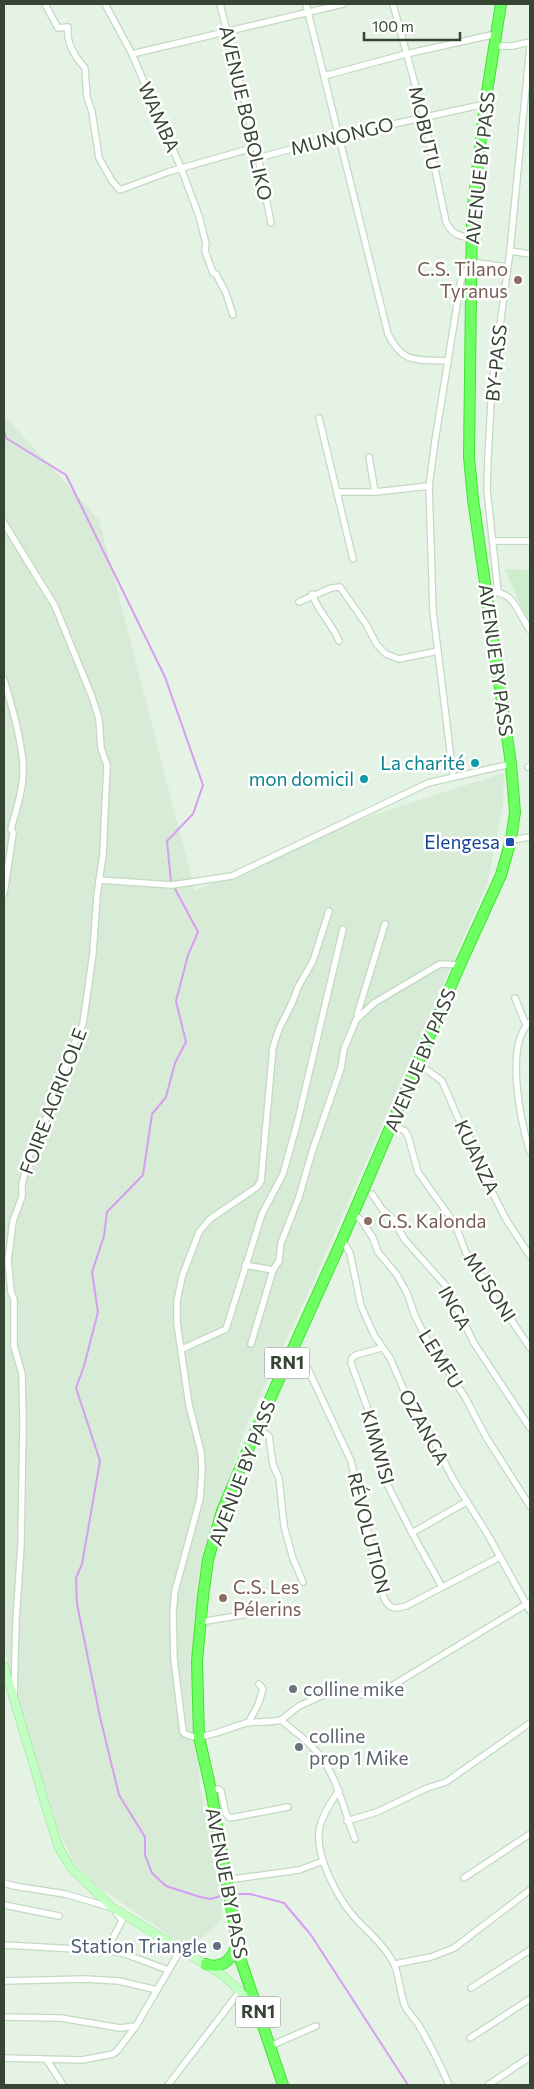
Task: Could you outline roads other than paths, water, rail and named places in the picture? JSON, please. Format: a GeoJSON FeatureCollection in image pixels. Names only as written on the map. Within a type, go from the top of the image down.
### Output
{"type":"FeatureCollection","features":[{"type":"Feature","properties":{"kind":"highway","name":"AVENUE BY PASS"},"geometry":{"type":"LineString","coordinates":[[283,2085],[240,1958],[211,1790],[199,1737],[197,1661],[200,1622],[208,1560],[216,1530],[257,1428],[354,1213],[460,965],[501,875],[511,840],[515,812],[493,592],[473,499],[469,456],[471,238],[474,185],[501,4]]}},
{"type":"Feature","properties":{"kind":"highway"},"geometry":{"type":"LineString","coordinates":[[206,1964],[218,1966],[230,1959],[235,1951],[237,1938]]}},
{"type":"Feature","properties":{"kind":"street"},"geometry":{"type":"LineString","coordinates":[[45,4],[58,28],[68,27],[66,37],[77,60],[86,68],[87,97],[92,112],[99,158],[112,181],[120,190],[181,168],[256,147]]}},
{"type":"Feature","properties":{"kind":"street","name":"WAMBA"},"geometry":{"type":"LineString","coordinates":[[105,4],[132,54],[181,168],[204,235],[205,250],[210,268],[213,274],[216,274],[226,293],[233,315]]}},
{"type":"Feature","properties":{"kind":"street","name":"AVENUE BOBOLIKO"},"geometry":{"type":"LineString","coordinates":[[220,4],[256,147],[271,223]]}},
{"type":"Feature","properties":{"kind":"street"},"geometry":{"type":"LineString","coordinates":[[306,4],[391,340],[399,352],[407,358],[448,361]]}},
{"type":"Feature","properties":{"kind":"street"},"geometry":{"type":"LineString","coordinates":[[132,54],[343,4]]}},
{"type":"Feature","properties":{"kind":"street","name":"MOBUTU"},"geometry":{"type":"LineString","coordinates":[[393,4],[424,117],[446,222],[450,230],[457,236],[471,238]]}},
{"type":"Feature","properties":{"kind":"street"},"geometry":{"type":"LineString","coordinates":[[324,76],[406,54],[496,34]]}},
{"type":"Feature","properties":{"kind":"street"},"geometry":{"type":"LineString","coordinates":[[495,46],[530,44]]}},
{"type":"Feature","properties":{"kind":"street","name":"BY-PASS"},"geometry":{"type":"LineString","coordinates":[[493,592],[494,541],[488,490],[492,386],[510,251],[530,44]]}},
{"type":"Feature","properties":{"kind":"street","name":"MUNONGO"},"geometry":{"type":"LineString","coordinates":[[258,158],[339,136],[485,104]]}},
{"type":"Feature","properties":{"kind":"street"},"geometry":{"type":"LineString","coordinates":[[510,251],[530,254]]}},
{"type":"Feature","properties":{"kind":"street"},"geometry":{"type":"LineString","coordinates":[[454,776],[433,602],[429,486],[461,280],[471,262],[507,267]]}},
{"type":"Feature","properties":{"kind":"street"},"geometry":{"type":"LineString","coordinates":[[319,418],[353,559]]}},
{"type":"Feature","properties":{"kind":"street"},"geometry":{"type":"LineString","coordinates":[[369,457],[375,492]]}},
{"type":"Feature","properties":{"kind":"street"},"geometry":{"type":"LineString","coordinates":[[337,492],[375,492],[429,486]]}},
{"type":"Feature","properties":{"kind":"street","name":"FOIRE AGRICOLE"},"geometry":{"type":"LineString","coordinates":[[4,524],[55,606],[92,696],[97,713],[101,748],[107,765],[103,854],[93,953],[83,1026],[67,1060],[62,1084],[25,1169],[22,1197],[13,1221],[8,1261],[11,1292],[14,1299],[14,1346],[22,1377],[23,1479],[14,1700]]}},
{"type":"Feature","properties":{"kind":"street"},"geometry":{"type":"LineString","coordinates":[[494,541],[530,541]]}},
{"type":"Feature","properties":{"kind":"street"},"geometry":{"type":"LineString","coordinates":[[299,602],[312,594],[340,587],[374,637],[377,645],[386,654],[399,659],[438,651]]}},
{"type":"Feature","properties":{"kind":"street"},"geometry":{"type":"LineString","coordinates":[[493,592],[510,598],[530,630]]}},
{"type":"Feature","properties":{"kind":"street"},"geometry":{"type":"LineString","coordinates":[[312,594],[317,608],[327,618],[339,641]]}},
{"type":"Feature","properties":{"kind":"street"},"geometry":{"type":"LineString","coordinates":[[4,680],[21,748],[24,771],[19,801],[11,829],[13,833],[4,893]]}},
{"type":"Feature","properties":{"kind":"street"},"geometry":{"type":"LineString","coordinates":[[99,880],[172,885],[232,876],[419,787],[454,776],[511,764]]}},
{"type":"Feature","properties":{"kind":"street"},"geometry":{"type":"LineString","coordinates":[[511,840],[530,837]]}},
{"type":"Feature","properties":{"kind":"street"},"geometry":{"type":"LineString","coordinates":[[329,911],[314,961],[298,987],[292,1004],[279,1028],[273,1047],[261,1181],[257,1187],[210,1219],[199,1232],[182,1277],[177,1301],[177,1323],[192,1420],[200,1452],[202,1476],[193,1526],[175,1591],[173,1612],[174,1659],[183,1732],[190,1737],[199,1737],[248,1723],[269,1723],[281,1720],[299,1706],[327,1693],[343,1689],[362,1695],[385,1690],[529,1604]]}},
{"type":"Feature","properties":{"kind":"street"},"geometry":{"type":"LineString","coordinates":[[251,1344],[273,1270],[279,1261],[281,1244],[299,1197],[301,1184],[356,1020],[385,924]]}},
{"type":"Feature","properties":{"kind":"street"},"geometry":{"type":"LineString","coordinates":[[182,1349],[226,1329],[262,1214],[283,1174],[297,1124],[343,929]]}},
{"type":"Feature","properties":{"kind":"street"},"geometry":{"type":"LineString","coordinates":[[356,1020],[374,1003],[440,964],[460,965]]}},
{"type":"Feature","properties":{"kind":"street"},"geometry":{"type":"LineString","coordinates":[[515,998],[523,1020],[528,1023],[519,1043],[516,1077],[523,1126],[530,1152]]}},
{"type":"Feature","properties":{"kind":"street","name":"KUANZA"},"geometry":{"type":"LineString","coordinates":[[418,1066],[442,1081],[459,1120],[472,1142],[502,1213],[530,1256]]}},
{"type":"Feature","properties":{"kind":"street"},"geometry":{"type":"LineString","coordinates":[[523,1126],[530,1121]]}},
{"type":"Feature","properties":{"kind":"street","name":"MUSONI"},"geometry":{"type":"LineString","coordinates":[[392,1125],[408,1136],[418,1172],[450,1217],[466,1253],[488,1285],[497,1303],[510,1318],[530,1348]]}},
{"type":"Feature","properties":{"kind":"street","name":"INGA"},"geometry":{"type":"LineString","coordinates":[[372,1194],[382,1210],[392,1218],[405,1240],[446,1286],[474,1344],[530,1428]]}},
{"type":"Feature","properties":{"kind":"street","name":"LEMFU"},"geometry":{"type":"LineString","coordinates":[[354,1213],[362,1221],[373,1238],[378,1252],[408,1293],[415,1316],[427,1340],[465,1397],[486,1437],[530,1506]]}},
{"type":"Feature","properties":{"kind":"street","name":"OZANGA"},"geometry":{"type":"LineString","coordinates":[[342,1240],[350,1253],[361,1306],[374,1335],[381,1348],[390,1358],[410,1404],[430,1434],[466,1502],[529,1604],[530,1611]]}},
{"type":"Feature","properties":{"kind":"street"},"geometry":{"type":"LineString","coordinates":[[245,1265],[273,1270]]}},
{"type":"Feature","properties":{"kind":"street","name":"RÉVOLUTION"},"geometry":{"type":"LineString","coordinates":[[294,1348],[308,1369],[351,1461],[386,1602],[394,1609],[406,1606],[500,1557]]}},
{"type":"Feature","properties":{"kind":"street","name":"KIMWISI"},"geometry":{"type":"LineString","coordinates":[[381,1348],[356,1355],[351,1363],[370,1415],[384,1478],[442,1587]]}},
{"type":"Feature","properties":{"kind":"street"},"geometry":{"type":"LineString","coordinates":[[257,1428],[269,1436],[273,1465],[279,1478],[284,1526],[293,1559],[303,1582]]}},
{"type":"Feature","properties":{"kind":"street"},"geometry":{"type":"LineString","coordinates":[[412,1533],[466,1502]]}},
{"type":"Feature","properties":{"kind":"street"},"geometry":{"type":"LineString","coordinates":[[200,1622],[267,1611]]}},
{"type":"Feature","properties":{"kind":"street"},"geometry":{"type":"LineString","coordinates":[[4,1666],[56,1840],[70,1868],[113,1908],[221,1974],[240,1991],[259,2014]]}},
{"type":"Feature","properties":{"kind":"street"},"geometry":{"type":"LineString","coordinates":[[248,1723],[252,1719],[263,1690],[259,1684]]}},
{"type":"Feature","properties":{"kind":"street"},"geometry":{"type":"LineString","coordinates":[[281,1720],[314,1749],[339,1790],[341,1803],[355,1839]]}},
{"type":"Feature","properties":{"kind":"street"},"geometry":{"type":"LineString","coordinates":[[348,1820],[377,1812],[427,1788],[446,1782],[530,1723]]}},
{"type":"Feature","properties":{"kind":"street"},"geometry":{"type":"LineString","coordinates":[[211,1790],[218,1789],[221,1791],[226,1814],[230,1818],[288,1807]]}},
{"type":"Feature","properties":{"kind":"street"},"geometry":{"type":"LineString","coordinates":[[339,1790],[326,1810],[320,1825],[318,1836],[323,1861],[344,1904],[386,1950],[394,1964],[405,2008],[417,2022],[433,2048],[449,2085]]}},
{"type":"Feature","properties":{"kind":"street"},"geometry":{"type":"LineString","coordinates":[[464,1878],[530,1834]]}},
{"type":"Feature","properties":{"kind":"street"},"geometry":{"type":"LineString","coordinates":[[226,1880],[299,1870],[323,1861]]}},
{"type":"Feature","properties":{"kind":"street"},"geometry":{"type":"LineString","coordinates":[[4,1883],[65,1894],[113,1908],[122,1922],[106,1951]]}},
{"type":"Feature","properties":{"kind":"street"},"geometry":{"type":"LineString","coordinates":[[394,1964],[431,1957],[454,1948],[530,1890]]}},
{"type":"Feature","properties":{"kind":"street"},"geometry":{"type":"LineString","coordinates":[[4,1905],[59,1916]]}},
{"type":"Feature","properties":{"kind":"street"},"geometry":{"type":"LineString","coordinates":[[4,1945],[106,1951],[124,1954],[168,1970]]}},
{"type":"Feature","properties":{"kind":"street"},"geometry":{"type":"LineString","coordinates":[[4,2058],[82,2060],[112,2054],[136,2026],[181,1949]]}},
{"type":"Feature","properties":{"kind":"street"},"geometry":{"type":"LineString","coordinates":[[471,1988],[530,1950]]}},
{"type":"Feature","properties":{"kind":"street"},"geometry":{"type":"LineString","coordinates":[[4,1981],[86,1980],[119,1982],[157,1990]]}},
{"type":"Feature","properties":{"kind":"street"},"geometry":{"type":"LineString","coordinates":[[168,2085],[240,1991]]}},
{"type":"Feature","properties":{"kind":"street"},"geometry":{"type":"LineString","coordinates":[[470,2038],[530,1999]]}},
{"type":"Feature","properties":{"kind":"street"},"geometry":{"type":"LineString","coordinates":[[4,2017],[61,2018],[120,2028],[136,2026]]}},
{"type":"Feature","properties":{"kind":"street"},"geometry":{"type":"LineString","coordinates":[[270,2046],[316,2026]]}},
{"type":"Feature","properties":{"kind":"street"},"geometry":{"type":"LineString","coordinates":[[488,2085],[530,2056]]}},
{"type":"Feature","properties":{"kind":"street"},"geometry":{"type":"LineString","coordinates":[[47,2060],[63,2085]]}},
{"type":"Feature","properties":{"kind":"waterway"},"geometry":{"type":"LineString","coordinates":[[4,430],[6,438],[66,475],[165,677],[203,785],[193,814],[167,841],[171,882]]}},
{"type":"Feature","properties":{"kind":"waterway"},"geometry":{"type":"LineString","coordinates":[[174,887],[198,932],[188,955],[176,1001],[186,1042],[175,1063],[166,1097],[152,1114],[143,1175],[107,1212],[104,1236],[92,1272],[98,1312],[84,1366],[76,1388],[100,1461],[82,1564],[76,1578],[77,1604],[100,1717],[119,1795],[145,1837],[145,1855],[152,1873],[166,1886],[200,1897],[211,1899],[220,1896]]}},
{"type":"Feature","properties":{"kind":"waterway"},"geometry":{"type":"LineString","coordinates":[[235,1894],[250,1894],[284,1903],[311,1935],[408,2085]]}},
{"type":"Feature","properties":{"kind":"place","name":"C.S. Tilano Tyranus"},"geometry":{"type":"Point","coordinates":[518,280]}},
{"type":"Feature","properties":{"kind":"place","name":"La charité"},"geometry":{"type":"Point","coordinates":[475,763]}},
{"type":"Feature","properties":{"kind":"place","name":"mon domicil"},"geometry":{"type":"Point","coordinates":[364,779]}},
{"type":"Feature","properties":{"kind":"place","name":"Elengesa"},"geometry":{"type":"Point","coordinates":[510,842]}},
{"type":"Feature","properties":{"kind":"place","name":"G.S. Kalonda"},"geometry":{"type":"Point","coordinates":[368,1221]}},
{"type":"Feature","properties":{"kind":"place","name":"C.S. Les Pélerins"},"geometry":{"type":"Point","coordinates":[223,1598]}},
{"type":"Feature","properties":{"kind":"place","name":"colline mike"},"geometry":{"type":"Point","coordinates":[293,1689]}},
{"type":"Feature","properties":{"kind":"place","name":"colline prop 1 Mike"},"geometry":{"type":"Point","coordinates":[299,1747]}},
{"type":"Feature","properties":{"kind":"place","name":"Station Triangle"},"geometry":{"type":"Point","coordinates":[217,1946]}}]}
